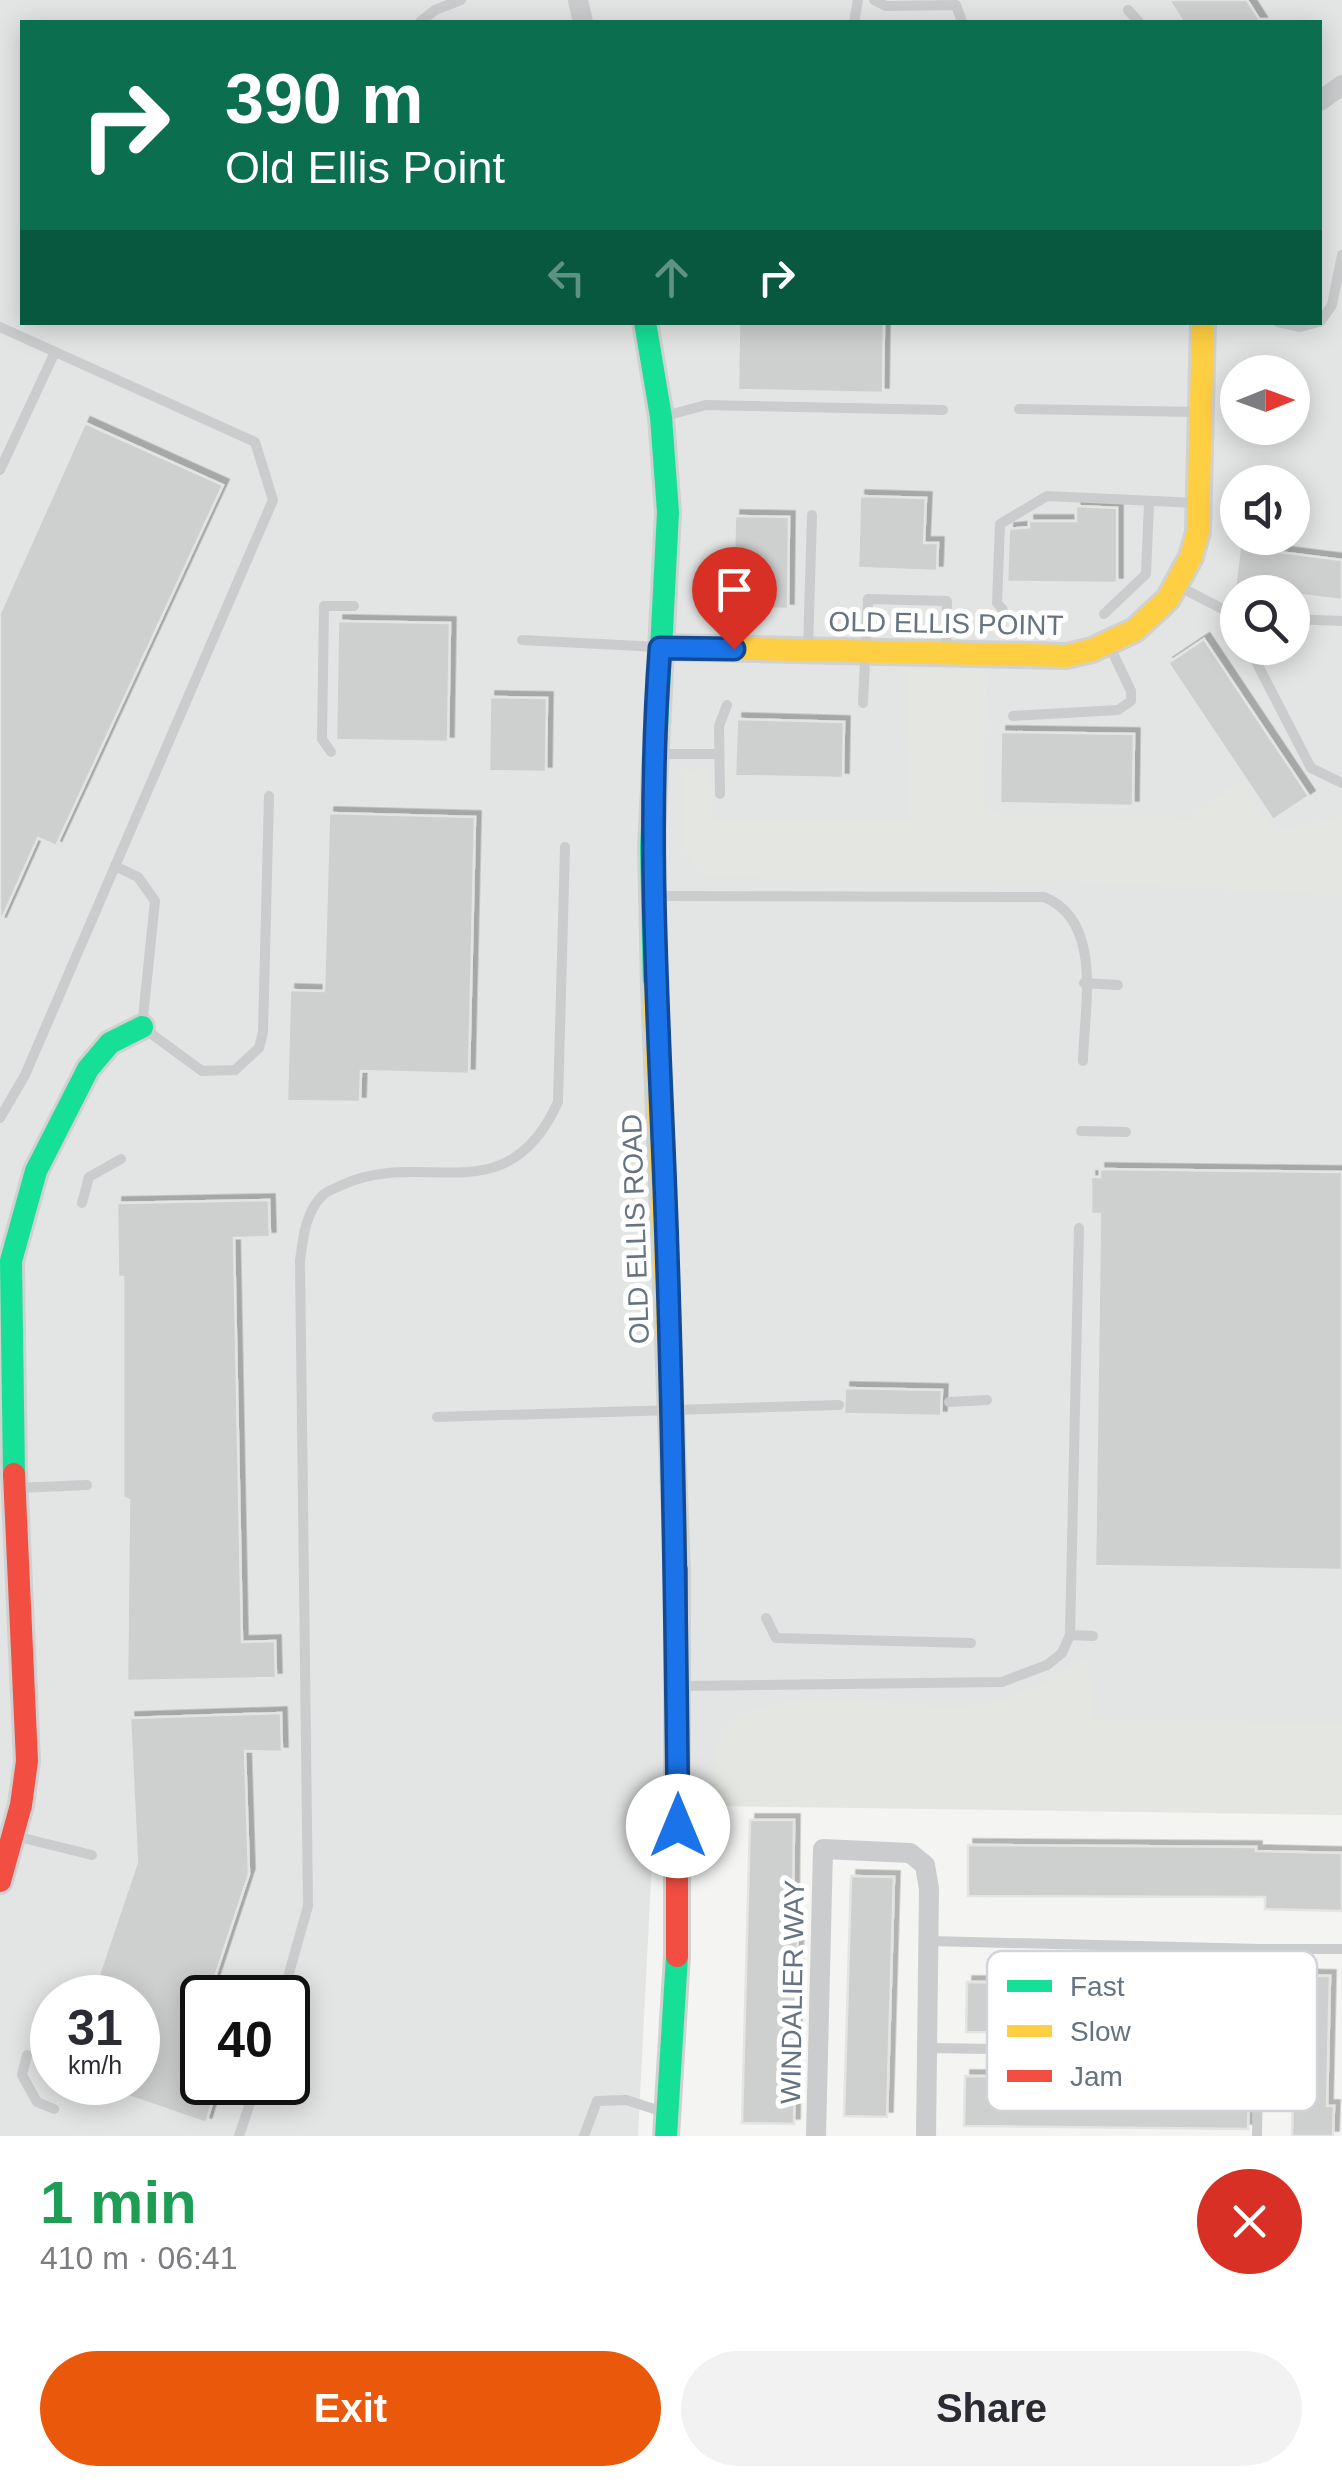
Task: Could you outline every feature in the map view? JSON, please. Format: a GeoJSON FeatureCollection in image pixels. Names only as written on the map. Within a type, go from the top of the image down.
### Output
{"type":"FeatureCollection","features":[{"type":"Feature","properties":{"kind":"street","name":"OLD ELLIS ROAD"},"geometry":{"type":"LineString","coordinates":[[645,325],[662,416],[668,514],[652,754],[651,896],[672,1411],[678,1686],[676,1932],[666,2125]]}},
{"type":"Feature","properties":{"kind":"street","name":"OLD ELLIS POINT"},"geometry":{"type":"LineString","coordinates":[[660,648],[1067,656],[1109,646],[1145,626],[1179,586],[1192,560],[1198,504],[1203,325]]}},
{"type":"Feature","properties":{"kind":"street"},"geometry":{"type":"LineString","coordinates":[[0,1881],[14,1836],[27,1761],[16,1488],[4,1350],[11,1261],[36,1172],[88,1069],[110,1043],[142,1027]]}},
{"type":"Feature","properties":{"kind":"street","name":"WINDALIER WAY"},"geometry":{"type":"LineString","coordinates":[[816,2136],[823,1849],[910,1853],[925,1865],[929,1941]]}},
{"type":"Feature","properties":{"kind":"street"},"geometry":{"type":"LineString","coordinates":[[926,2136],[929,1941]]}},
{"type":"Feature","properties":{"kind":"lane"},"geometry":{"type":"LineString","coordinates":[[422,20],[434,10],[461,0]]}},
{"type":"Feature","properties":{"kind":"lane"},"geometry":{"type":"LineString","coordinates":[[874,0],[886,6],[956,5],[961,20]]}},
{"type":"Feature","properties":{"kind":"lane"},"geometry":{"type":"LineString","coordinates":[[1128,10],[1138,20]]}},
{"type":"Feature","properties":{"kind":"lane"},"geometry":{"type":"LineString","coordinates":[[1322,319],[1332,305],[1342,255]]}},
{"type":"Feature","properties":{"kind":"lane"},"geometry":{"type":"LineString","coordinates":[[0,327],[254,442],[273,500],[25,1075],[0,1118]]}},
{"type":"Feature","properties":{"kind":"lane"},"geometry":{"type":"LineString","coordinates":[[0,470],[55,352]]}},
{"type":"Feature","properties":{"kind":"lane"},"geometry":{"type":"LineString","coordinates":[[662,416],[706,405],[942,410]]}},
{"type":"Feature","properties":{"kind":"lane"},"geometry":{"type":"LineString","coordinates":[[1019,408],[1201,412]]}},
{"type":"Feature","properties":{"kind":"lane"},"geometry":{"type":"LineString","coordinates":[[1003,610],[997,604],[1000,524],[1047,496],[1198,504]]}},
{"type":"Feature","properties":{"kind":"lane"},"geometry":{"type":"LineString","coordinates":[[1104,614],[1146,574],[1149,504]]}},
{"type":"Feature","properties":{"kind":"lane"},"geometry":{"type":"LineString","coordinates":[[808,650],[812,515]]}},
{"type":"Feature","properties":{"kind":"lane"},"geometry":{"type":"LineString","coordinates":[[1179,586],[1220,610]]}},
{"type":"Feature","properties":{"kind":"lane"},"geometry":{"type":"LineString","coordinates":[[863,703],[868,599],[947,601],[946,654]]}},
{"type":"Feature","properties":{"kind":"lane"},"geometry":{"type":"LineString","coordinates":[[331,752],[322,738],[324,606],[354,606]]}},
{"type":"Feature","properties":{"kind":"lane"},"geometry":{"type":"LineString","coordinates":[[1310,620],[1342,621]]}},
{"type":"Feature","properties":{"kind":"lane"},"geometry":{"type":"LineString","coordinates":[[522,640],[660,648]]}},
{"type":"Feature","properties":{"kind":"lane"},"geometry":{"type":"LineString","coordinates":[[1014,716],[1118,710],[1132,701],[1109,646]]}},
{"type":"Feature","properties":{"kind":"lane"},"geometry":{"type":"LineString","coordinates":[[1258,665],[1311,768],[1342,784]]}},
{"type":"Feature","properties":{"kind":"lane"},"geometry":{"type":"LineString","coordinates":[[720,794],[719,726],[727,705]]}},
{"type":"Feature","properties":{"kind":"lane"},"geometry":{"type":"LineString","coordinates":[[652,754],[719,754]]}},
{"type":"Feature","properties":{"kind":"lane"},"geometry":{"type":"LineString","coordinates":[[115,866],[138,878],[154,900],[142,1027],[202,1071],[235,1070],[259,1048],[263,1032],[270,796]]}},
{"type":"Feature","properties":{"kind":"lane"},"geometry":{"type":"LineString","coordinates":[[288,1975],[308,1906],[300,1261],[305,1224],[322,1194],[360,1176],[482,1172],[543,1136],[558,1102],[565,847]]}},
{"type":"Feature","properties":{"kind":"lane"},"geometry":{"type":"LineString","coordinates":[[651,896],[1044,897],[1059,903],[1078,927],[1084,983],[1082,1061]]}},
{"type":"Feature","properties":{"kind":"lane"},"geometry":{"type":"LineString","coordinates":[[1084,983],[1118,985]]}},
{"type":"Feature","properties":{"kind":"lane"},"geometry":{"type":"LineString","coordinates":[[1081,1131],[1126,1132]]}},
{"type":"Feature","properties":{"kind":"lane"},"geometry":{"type":"LineString","coordinates":[[82,1204],[89,1177],[121,1159]]}},
{"type":"Feature","properties":{"kind":"lane"},"geometry":{"type":"LineString","coordinates":[[678,1686],[1002,1682],[1047,1665],[1062,1653],[1070,1635],[1079,1228]]}},
{"type":"Feature","properties":{"kind":"lane"},"geometry":{"type":"LineString","coordinates":[[949,1402],[987,1400]]}},
{"type":"Feature","properties":{"kind":"lane"},"geometry":{"type":"LineString","coordinates":[[437,1417],[838,1405]]}},
{"type":"Feature","properties":{"kind":"lane"},"geometry":{"type":"LineString","coordinates":[[16,1488],[87,1485]]}},
{"type":"Feature","properties":{"kind":"lane"},"geometry":{"type":"LineString","coordinates":[[766,1618],[776,1638],[971,1643]]}},
{"type":"Feature","properties":{"kind":"lane"},"geometry":{"type":"LineString","coordinates":[[1070,1635],[1093,1636]]}},
{"type":"Feature","properties":{"kind":"lane"},"geometry":{"type":"LineString","coordinates":[[14,1836],[92,1855]]}},
{"type":"Feature","properties":{"kind":"lane"},"geometry":{"type":"LineString","coordinates":[[929,1941],[1342,1949]]}},
{"type":"Feature","properties":{"kind":"lane"},"geometry":{"type":"LineString","coordinates":[[927,2048],[987,2049]]}},
{"type":"Feature","properties":{"kind":"lane"},"geometry":{"type":"LineString","coordinates":[[27,2055],[22,2075],[37,2102],[54,2109]]}},
{"type":"Feature","properties":{"kind":"lane"},"geometry":{"type":"LineString","coordinates":[[584,2136],[598,2101],[626,2100],[666,2125]]}},
{"type":"Feature","properties":{"kind":"lane"},"geometry":{"type":"LineString","coordinates":[[239,2136],[249,2105]]}},
{"type":"Feature","properties":{"kind":"lane"},"geometry":{"type":"LineString","coordinates":[[1257,2111],[1257,2136]]}},
{"type":"Feature","properties":{"kind":"shaded area"},"geometry":{"type":"Polygon","coordinates":[[[0,0],[1342,0],[1342,1797],[655,1801],[638,2136],[0,2136],[0,0]]]}},
{"type":"Feature","properties":{"kind":"shaded area"},"geometry":{"type":"Polygon","coordinates":[[[907,669],[986,670],[985,814],[1191,818],[1237,781],[1274,831],[1342,817],[1342,896],[1070,881],[707,878],[682,847],[682,775],[708,765],[714,820],[910,819],[907,669]]]}},
{"type":"Feature","properties":{"kind":"shaded area"},"geometry":{"type":"Polygon","coordinates":[[[1088,1658],[1093,1719],[1342,1723],[1342,1815],[717,1806],[718,1745],[736,1721],[763,1707],[834,1700],[976,1705],[1021,1693],[1088,1658]]]}},
{"type":"Feature","properties":{"kind":"building"},"geometry":{"type":"Polygon","coordinates":[[[1169,0],[1247,0],[1260,20],[1182,20],[1169,0]]]}},
{"type":"Feature","properties":{"kind":"building"},"geometry":{"type":"Polygon","coordinates":[[[739,325],[884,325],[883,393],[738,390],[739,325]]]}},
{"type":"Feature","properties":{"kind":"building"},"geometry":{"type":"Polygon","coordinates":[[[85,423],[223,485],[56,846],[38,838],[0,923],[0,613],[85,423]]]}},
{"type":"Feature","properties":{"kind":"building"},"geometry":{"type":"Polygon","coordinates":[[[860,496],[926,498],[924,543],[938,543],[937,571],[858,568],[860,496]]]}},
{"type":"Feature","properties":{"kind":"building"},"geometry":{"type":"Polygon","coordinates":[[[1076,506],[1117,508],[1117,583],[1007,582],[1009,529],[1029,527],[1029,521],[1076,521],[1076,506]]]}},
{"type":"Feature","properties":{"kind":"building"},"geometry":{"type":"Polygon","coordinates":[[[735,516],[789,517],[788,609],[733,608],[735,516]]]}},
{"type":"Feature","properties":{"kind":"building"},"geometry":{"type":"Polygon","coordinates":[[[1239,555],[1303,555],[1342,560],[1342,600],[1310,596],[1310,575],[1236,575],[1239,555]]]}},
{"type":"Feature","properties":{"kind":"building"},"geometry":{"type":"Polygon","coordinates":[[[338,621],[450,623],[448,742],[336,740],[338,621]]]}},
{"type":"Feature","properties":{"kind":"building"},"geometry":{"type":"Polygon","coordinates":[[[1204,639],[1309,796],[1273,820],[1168,663],[1204,639]]]}},
{"type":"Feature","properties":{"kind":"building"},"geometry":{"type":"Polygon","coordinates":[[[490,697],[547,698],[546,772],[489,771],[490,697]]]}},
{"type":"Feature","properties":{"kind":"building"},"geometry":{"type":"Polygon","coordinates":[[[737,719],[844,722],[843,778],[735,776],[737,719]]]}},
{"type":"Feature","properties":{"kind":"building"},"geometry":{"type":"Polygon","coordinates":[[[1001,732],[1134,734],[1133,806],[1000,803],[1001,732]]]}},
{"type":"Feature","properties":{"kind":"building"},"geometry":{"type":"Polygon","coordinates":[[[329,813],[475,817],[469,1074],[361,1071],[360,1102],[287,1101],[290,990],[324,991],[329,813]]]}},
{"type":"Feature","properties":{"kind":"building"},"geometry":{"type":"Polygon","coordinates":[[[1100,1169],[1342,1172],[1342,1570],[1095,1566],[1100,1214],[1091,1214],[1091,1177],[1100,1177],[1100,1169]]]}},
{"type":"Feature","properties":{"kind":"building"},"geometry":{"type":"Polygon","coordinates":[[[269,1200],[270,1237],[234,1238],[242,1642],[275,1641],[276,1678],[127,1681],[129,1500],[123,1497],[123,1277],[118,1277],[117,1203],[269,1200]]]}},
{"type":"Feature","properties":{"kind":"building"},"geometry":{"type":"Polygon","coordinates":[[[845,1388],[942,1390],[941,1416],[844,1414],[845,1388]]]}},
{"type":"Feature","properties":{"kind":"building"},"geometry":{"type":"Polygon","coordinates":[[[281,1713],[282,1752],[245,1751],[249,1874],[216,1975],[180,1975],[180,2105],[212,2105],[206,2123],[154,2105],[160,2105],[160,1975],[99,1975],[137,1862],[130,1718],[281,1713]]]}},
{"type":"Feature","properties":{"kind":"building"},"geometry":{"type":"Polygon","coordinates":[[[750,1820],[794,1820],[793,1920],[798,1920],[794,2124],[742,2123],[750,1820]]]}},
{"type":"Feature","properties":{"kind":"building"},"geometry":{"type":"Polygon","coordinates":[[[968,1845],[1256,1847],[1256,1851],[1342,1853],[1342,1911],[1265,1909],[1265,1897],[968,1896],[968,1845]]]}},
{"type":"Feature","properties":{"kind":"building"},"geometry":{"type":"Polygon","coordinates":[[[851,1876],[894,1877],[887,2117],[844,2116],[851,1876]]]}},
{"type":"Feature","properties":{"kind":"building"},"geometry":{"type":"Polygon","coordinates":[[[1317,1976],[1330,1976],[1327,2106],[1334,2106],[1333,2136],[1292,2136],[1293,2111],[1317,2111],[1317,1976]]]}},
{"type":"Feature","properties":{"kind":"building"},"geometry":{"type":"Polygon","coordinates":[[[967,1982],[987,1982],[987,2032],[966,2032],[967,1982]]]}},
{"type":"Feature","properties":{"kind":"building"},"geometry":{"type":"Polygon","coordinates":[[[965,2076],[987,2076],[987,2111],[1248,2111],[1248,2129],[964,2126],[965,2076]]]}},
{"type":"Feature","properties":{"kind":"traffic: fast"},"geometry":{"type":"LineString","coordinates":[[646,325],[661,417],[668,512],[651,847],[654,986]]}},
{"type":"Feature","properties":{"kind":"traffic: fast"},"geometry":{"type":"LineString","coordinates":[[14,1474],[11,1261],[36,1171],[88,1069],[110,1043],[142,1027]]}},
{"type":"Feature","properties":{"kind":"traffic: fast"},"geometry":{"type":"LineString","coordinates":[[666,2136],[677,1956]]}},
{"type":"Feature","properties":{"kind":"traffic: slow"},"geometry":{"type":"LineString","coordinates":[[660,647],[1067,656],[1092,650],[1135,630],[1168,599],[1191,557],[1198,532],[1203,325]]}},
{"type":"Feature","properties":{"kind":"traffic: slow"},"geometry":{"type":"LineString","coordinates":[[654,986],[677,1570]]}},
{"type":"Feature","properties":{"kind":"traffic: jam"},"geometry":{"type":"LineString","coordinates":[[0,1881],[21,1805],[27,1761],[14,1474]]}},
{"type":"Feature","properties":{"kind":"traffic: jam"},"geometry":{"type":"LineString","coordinates":[[677,1570],[677,1956]]}},
{"type":"Feature","properties":{"kind":"route"},"geometry":{"type":"LineString","coordinates":[[678,1826],[672,1411],[651,896],[652,754],[660,648],[734,649]]}}]}
